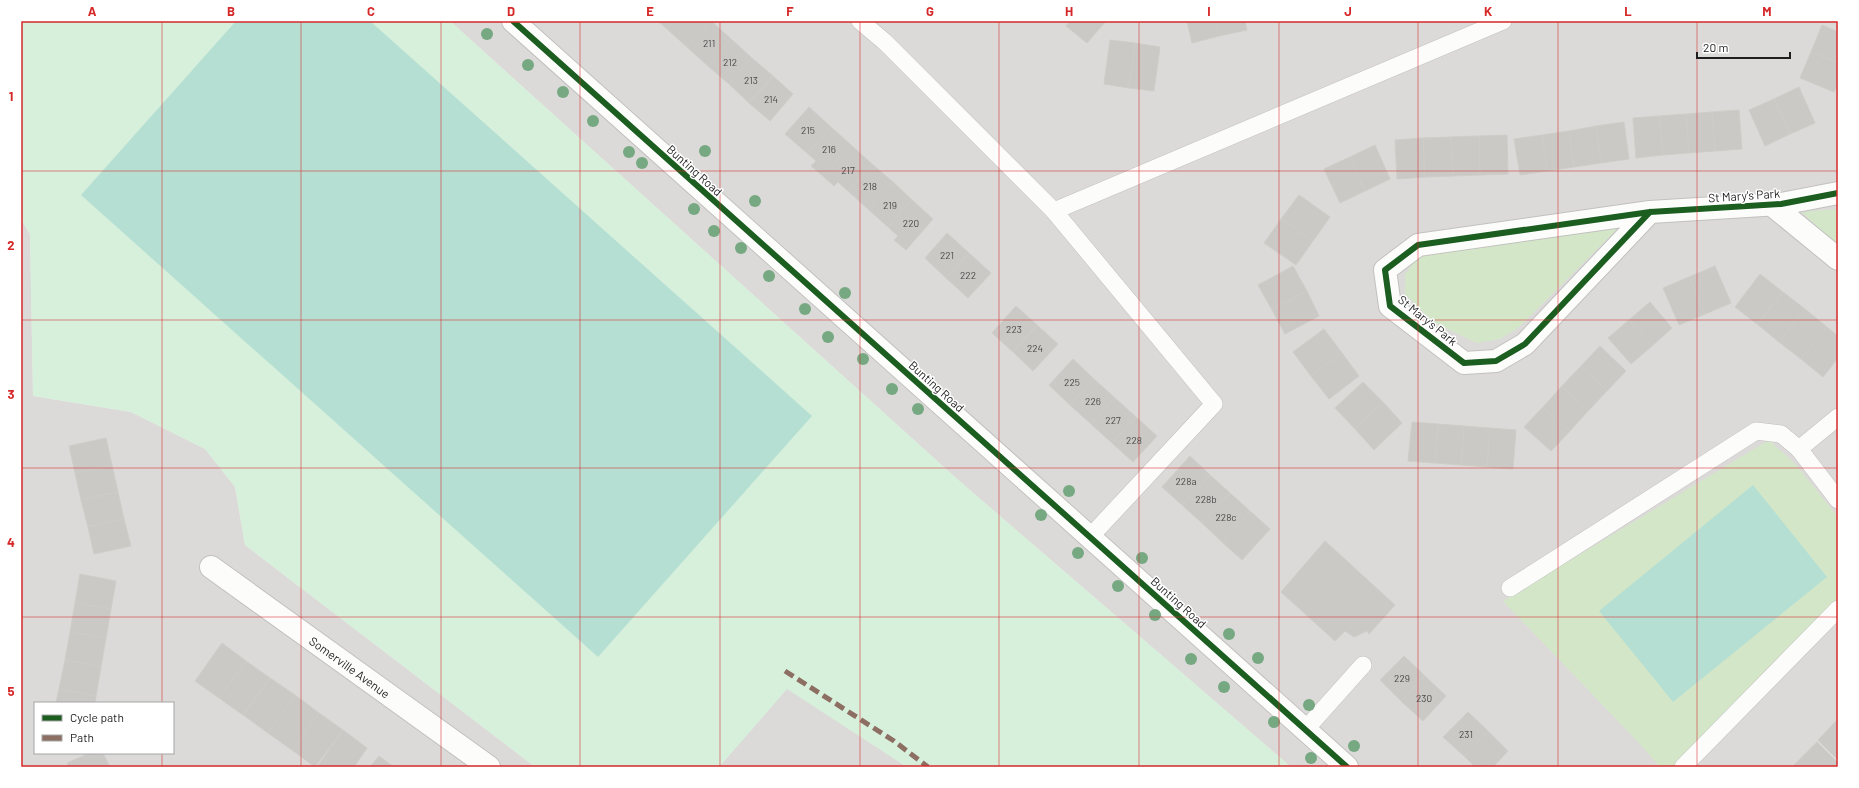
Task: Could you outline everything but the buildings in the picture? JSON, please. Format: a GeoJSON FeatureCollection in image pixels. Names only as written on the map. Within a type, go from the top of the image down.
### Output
{"type":"FeatureCollection","features":[{"type":"Feature","properties":{"kind":"street","name":"Bunting Road"},"geometry":{"type":"LineString","coordinates":[[513,21],[1347,767]]}},
{"type":"Feature","properties":{"kind":"street","name":"St Mary's Park"},"geometry":{"type":"LineString","coordinates":[[1650,212],[1525,344],[1496,361],[1464,363],[1390,306],[1385,270],[1418,245],[1650,212],[1772,204],[1838,194]]}},
{"type":"Feature","properties":{"kind":"street","name":"St Mary's Park"},"geometry":{"type":"LineString","coordinates":[[1772,204],[1838,259]]}},
{"type":"Feature","properties":{"kind":"street","name":"Somerville Avenue"},"geometry":{"type":"LineString","coordinates":[[211,567],[489,767]]}},
{"type":"Feature","properties":{"kind":"lane"},"geometry":{"type":"LineString","coordinates":[[860,21],[886,42],[1054,211],[1214,404],[1090,537]]}},
{"type":"Feature","properties":{"kind":"lane"},"geometry":{"type":"LineString","coordinates":[[1054,211],[1503,21]]}},
{"type":"Feature","properties":{"kind":"lane"},"geometry":{"type":"LineString","coordinates":[[1799,449],[1838,417]]}},
{"type":"Feature","properties":{"kind":"lane"},"geometry":{"type":"LineString","coordinates":[[1510,588],[1756,431],[1781,434],[1799,449],[1838,500]]}},
{"type":"Feature","properties":{"kind":"lane"},"geometry":{"type":"LineString","coordinates":[[1683,767],[1838,609]]}},
{"type":"Feature","properties":{"kind":"lane"},"geometry":{"type":"LineString","coordinates":[[1305,730],[1363,665]]}},
{"type":"Feature","properties":{"kind":"shaded area"},"geometry":{"type":"Polygon","coordinates":[[[236,21],[370,21],[812,416],[598,657],[81,195],[236,21]]]}},
{"type":"Feature","properties":{"kind":"shaded area"},"geometry":{"type":"Polygon","coordinates":[[[450,21],[1838,21],[1838,767],[1291,767],[956,478],[450,21]]]}},
{"type":"Feature","properties":{"kind":"shaded area"},"geometry":{"type":"Polygon","coordinates":[[[21,219],[30,234],[33,396],[131,412],[205,449],[235,487],[245,545],[535,767],[21,767],[21,219]]]}},
{"type":"Feature","properties":{"kind":"shaded area"},"geometry":{"type":"Polygon","coordinates":[[[1753,485],[1827,577],[1673,702],[1599,611],[1753,485]]]}},
{"type":"Feature","properties":{"kind":"shaded area"},"geometry":{"type":"Polygon","coordinates":[[[787,688],[907,767],[719,767],[787,688]]]}},
{"type":"Feature","properties":{"kind":"green space"},"geometry":{"type":"Polygon","coordinates":[[[21,21],[450,21],[956,478],[1291,767],[907,767],[787,689],[719,767],[535,767],[245,545],[235,487],[205,449],[131,412],[33,396],[30,234],[21,219],[21,21]]]}},
{"type":"Feature","properties":{"kind":"green space"},"geometry":{"type":"Polygon","coordinates":[[[1838,209],[1838,245],[1824,234],[1802,212],[1838,209]]]}},
{"type":"Feature","properties":{"kind":"green space"},"geometry":{"type":"Polygon","coordinates":[[[1623,223],[1518,328],[1500,339],[1477,343],[1433,322],[1405,294],[1405,274],[1416,260],[1425,253],[1623,223]]]}},
{"type":"Feature","properties":{"kind":"green space"},"geometry":{"type":"Polygon","coordinates":[[[1769,440],[1796,465],[1838,517],[1838,598],[1676,767],[1660,767],[1639,743],[1503,601],[1769,440]]]}},
{"type":"Feature","properties":{"kind":"marked path"},"geometry":{"type":"LineString","coordinates":[[785,671],[894,741],[928,767]]}},
{"type":"Feature","properties":{"kind":"cycle path"},"geometry":{"type":"LineString","coordinates":[[513,21],[1347,767]]}},
{"type":"Feature","properties":{"kind":"cycle path"},"geometry":{"type":"LineString","coordinates":[[1650,212],[1525,344],[1496,361],[1464,363],[1390,306],[1385,270],[1418,245],[1650,212],[1781,204],[1838,193]]}}]}
